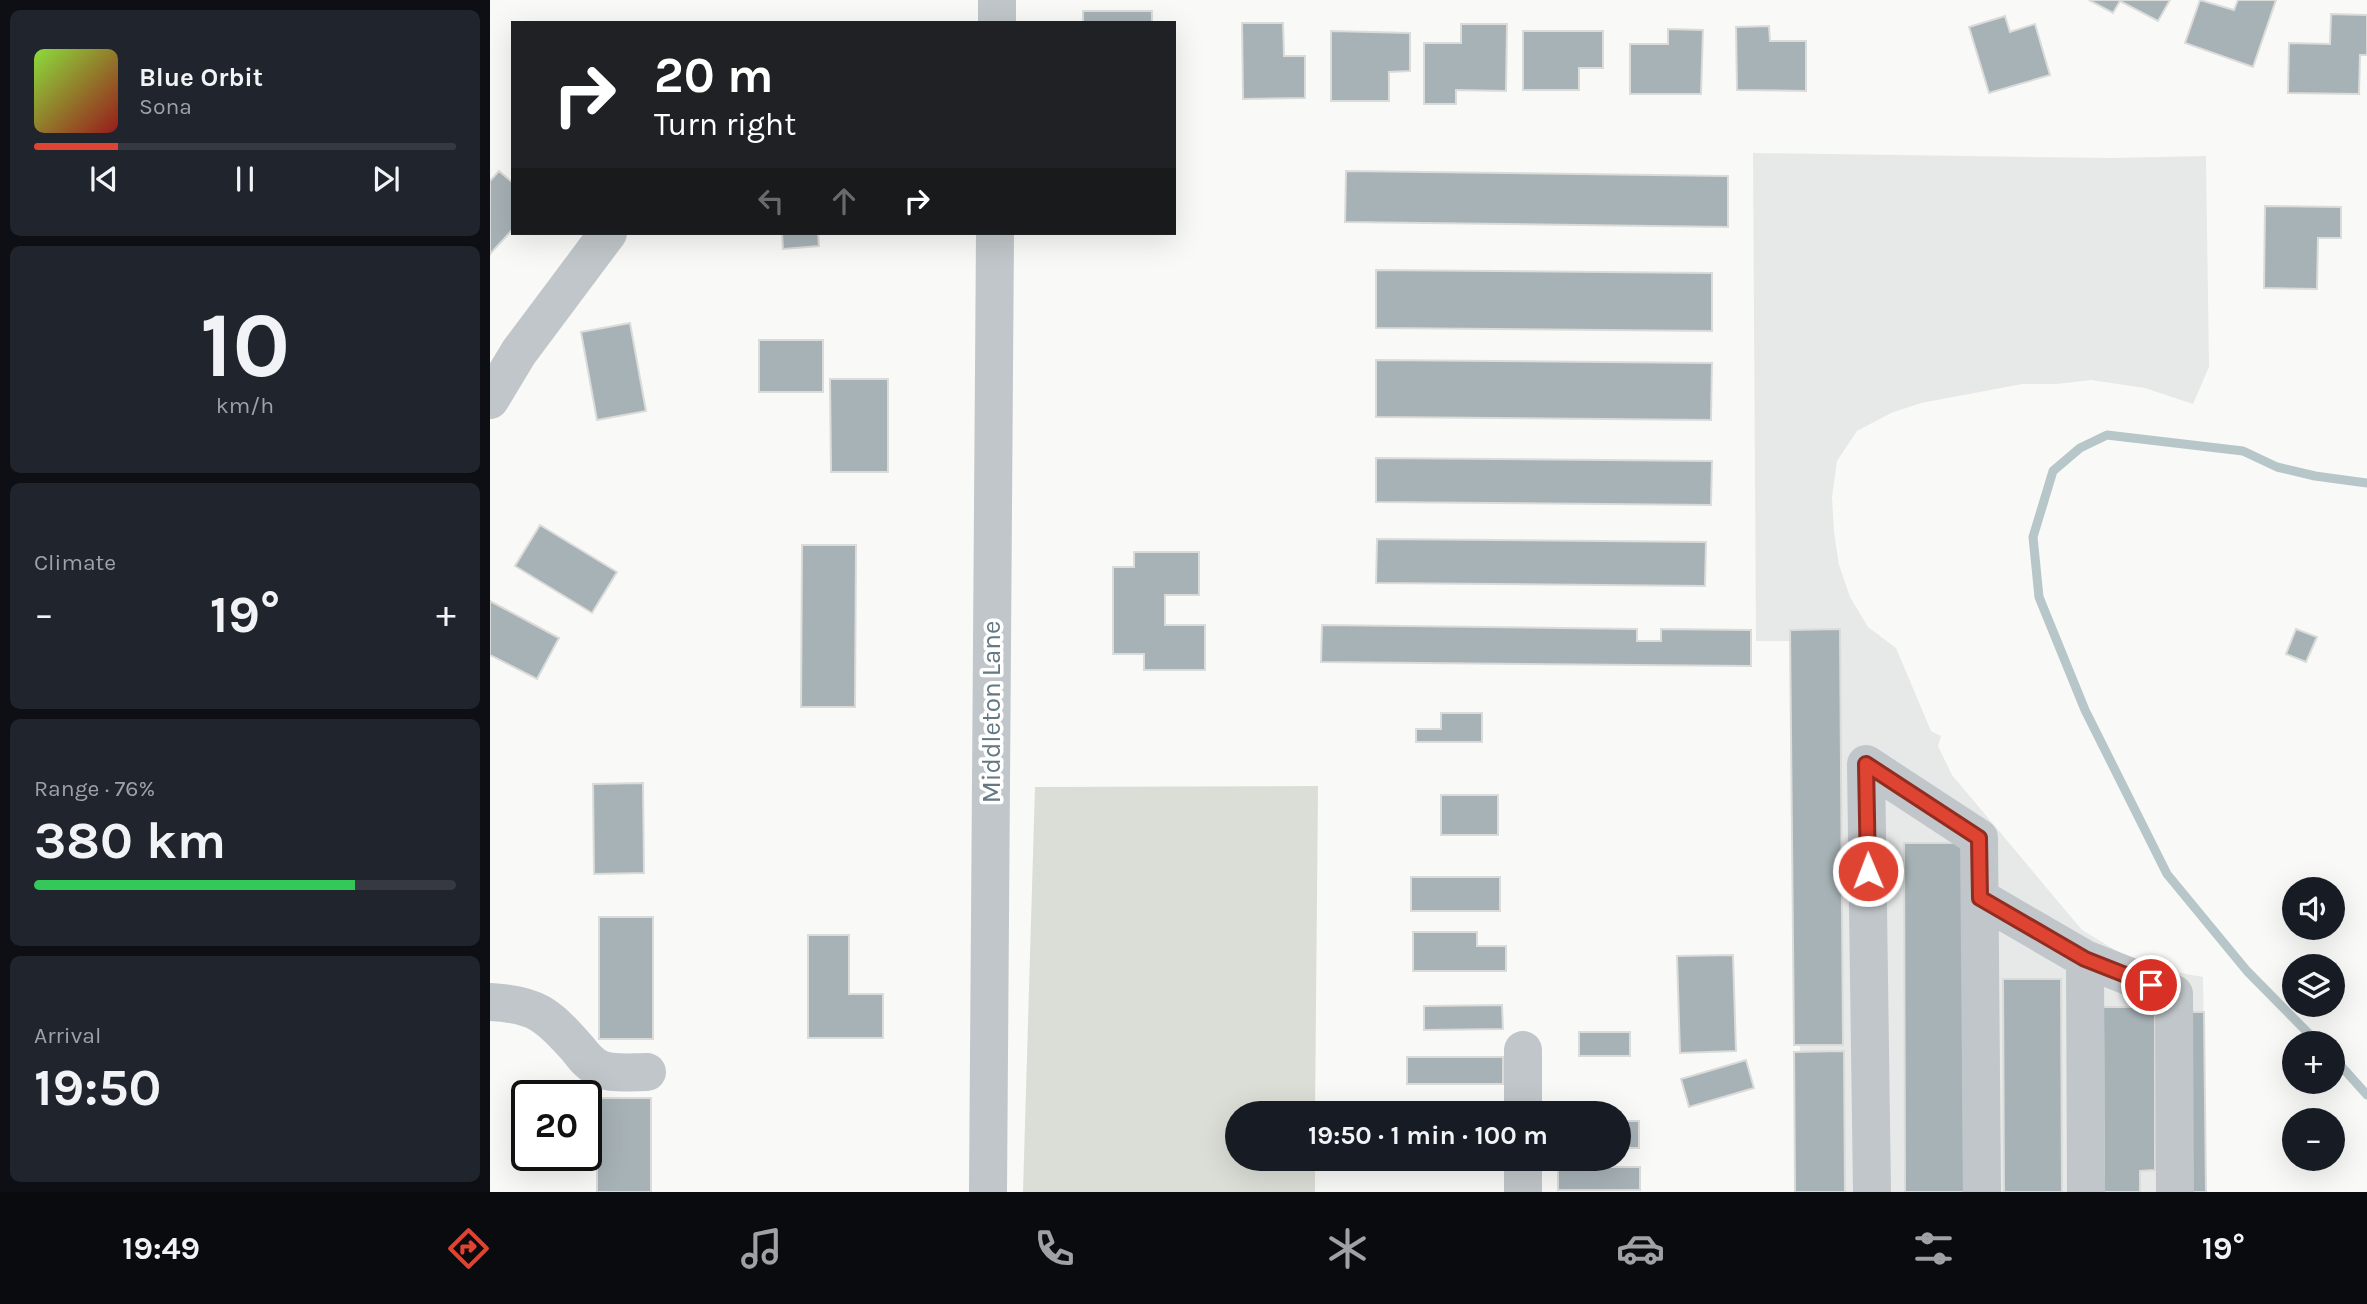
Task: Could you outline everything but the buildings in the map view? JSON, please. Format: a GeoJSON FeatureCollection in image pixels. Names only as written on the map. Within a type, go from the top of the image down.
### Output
{"type":"FeatureCollection","features":[{"type":"Feature","properties":{"kind":"street"},"geometry":{"type":"LineString","coordinates":[[997,0],[997,21]]}},
{"type":"Feature","properties":{"kind":"street"},"geometry":{"type":"LineString","coordinates":[[490,400],[519,352],[607,235]]}},
{"type":"Feature","properties":{"kind":"street","name":"Middleton Lane"},"geometry":{"type":"LineString","coordinates":[[988,1192],[995,235]]}},
{"type":"Feature","properties":{"kind":"street"},"geometry":{"type":"LineString","coordinates":[[1872,1192],[1866,764],[1979,838],[1982,1192]]}},
{"type":"Feature","properties":{"kind":"street"},"geometry":{"type":"LineString","coordinates":[[1980,898],[2085,959],[2174,994],[2175,1192]]}},
{"type":"Feature","properties":{"kind":"street"},"geometry":{"type":"LineString","coordinates":[[2085,959],[2086,1192]]}},
{"type":"Feature","properties":{"kind":"street"},"geometry":{"type":"LineString","coordinates":[[490,1002],[516,1003],[537,1011],[558,1026],[587,1060],[600,1069],[646,1072]]}},
{"type":"Feature","properties":{"kind":"street"},"geometry":{"type":"LineString","coordinates":[[1523,1050],[1523,1101]]}},
{"type":"Feature","properties":{"kind":"street"},"geometry":{"type":"LineString","coordinates":[[1523,1171],[1523,1192]]}},
{"type":"Feature","properties":{"kind":"shaded area"},"geometry":{"type":"Polygon","coordinates":[[[1753,153],[2112,158],[2206,156],[2209,367],[2193,404],[2145,388],[2091,380],[2022,384],[1921,403],[1891,413],[1857,431],[1837,461],[1832,497],[1839,565],[1850,597],[1868,627],[1896,648],[1931,731],[1941,736],[1938,746],[1952,775],[2082,930],[2142,966],[2203,977],[2206,1192],[1795,1192],[1794,1052],[1800,1052],[1800,1046],[1794,1045],[1790,641],[1756,641],[1753,153]]]}},
{"type":"Feature","properties":{"kind":"shaded area"},"geometry":{"type":"Polygon","coordinates":[[[1318,786],[1315,1101],[1225,1101],[1225,1171],[1315,1171],[1315,1192],[1023,1192],[1035,787],[1318,786]]]}},
{"type":"Feature","properties":{"kind":"waterway"},"geometry":{"type":"LineString","coordinates":[[2306,1031],[2247,971],[2167,874],[2085,710],[2039,597],[2033,537],[2053,471],[2080,448],[2107,435],[2243,451],[2277,467],[2315,476],[2367,483]]}},
{"type":"Feature","properties":{"kind":"waterway"},"geometry":{"type":"LineString","coordinates":[[2345,1070],[2367,1095]]}},
{"type":"Feature","properties":{"kind":"route"},"geometry":{"type":"LineString","coordinates":[[1868,871],[1866,764],[1979,838],[1980,898],[2085,959],[2151,985]]}}]}
